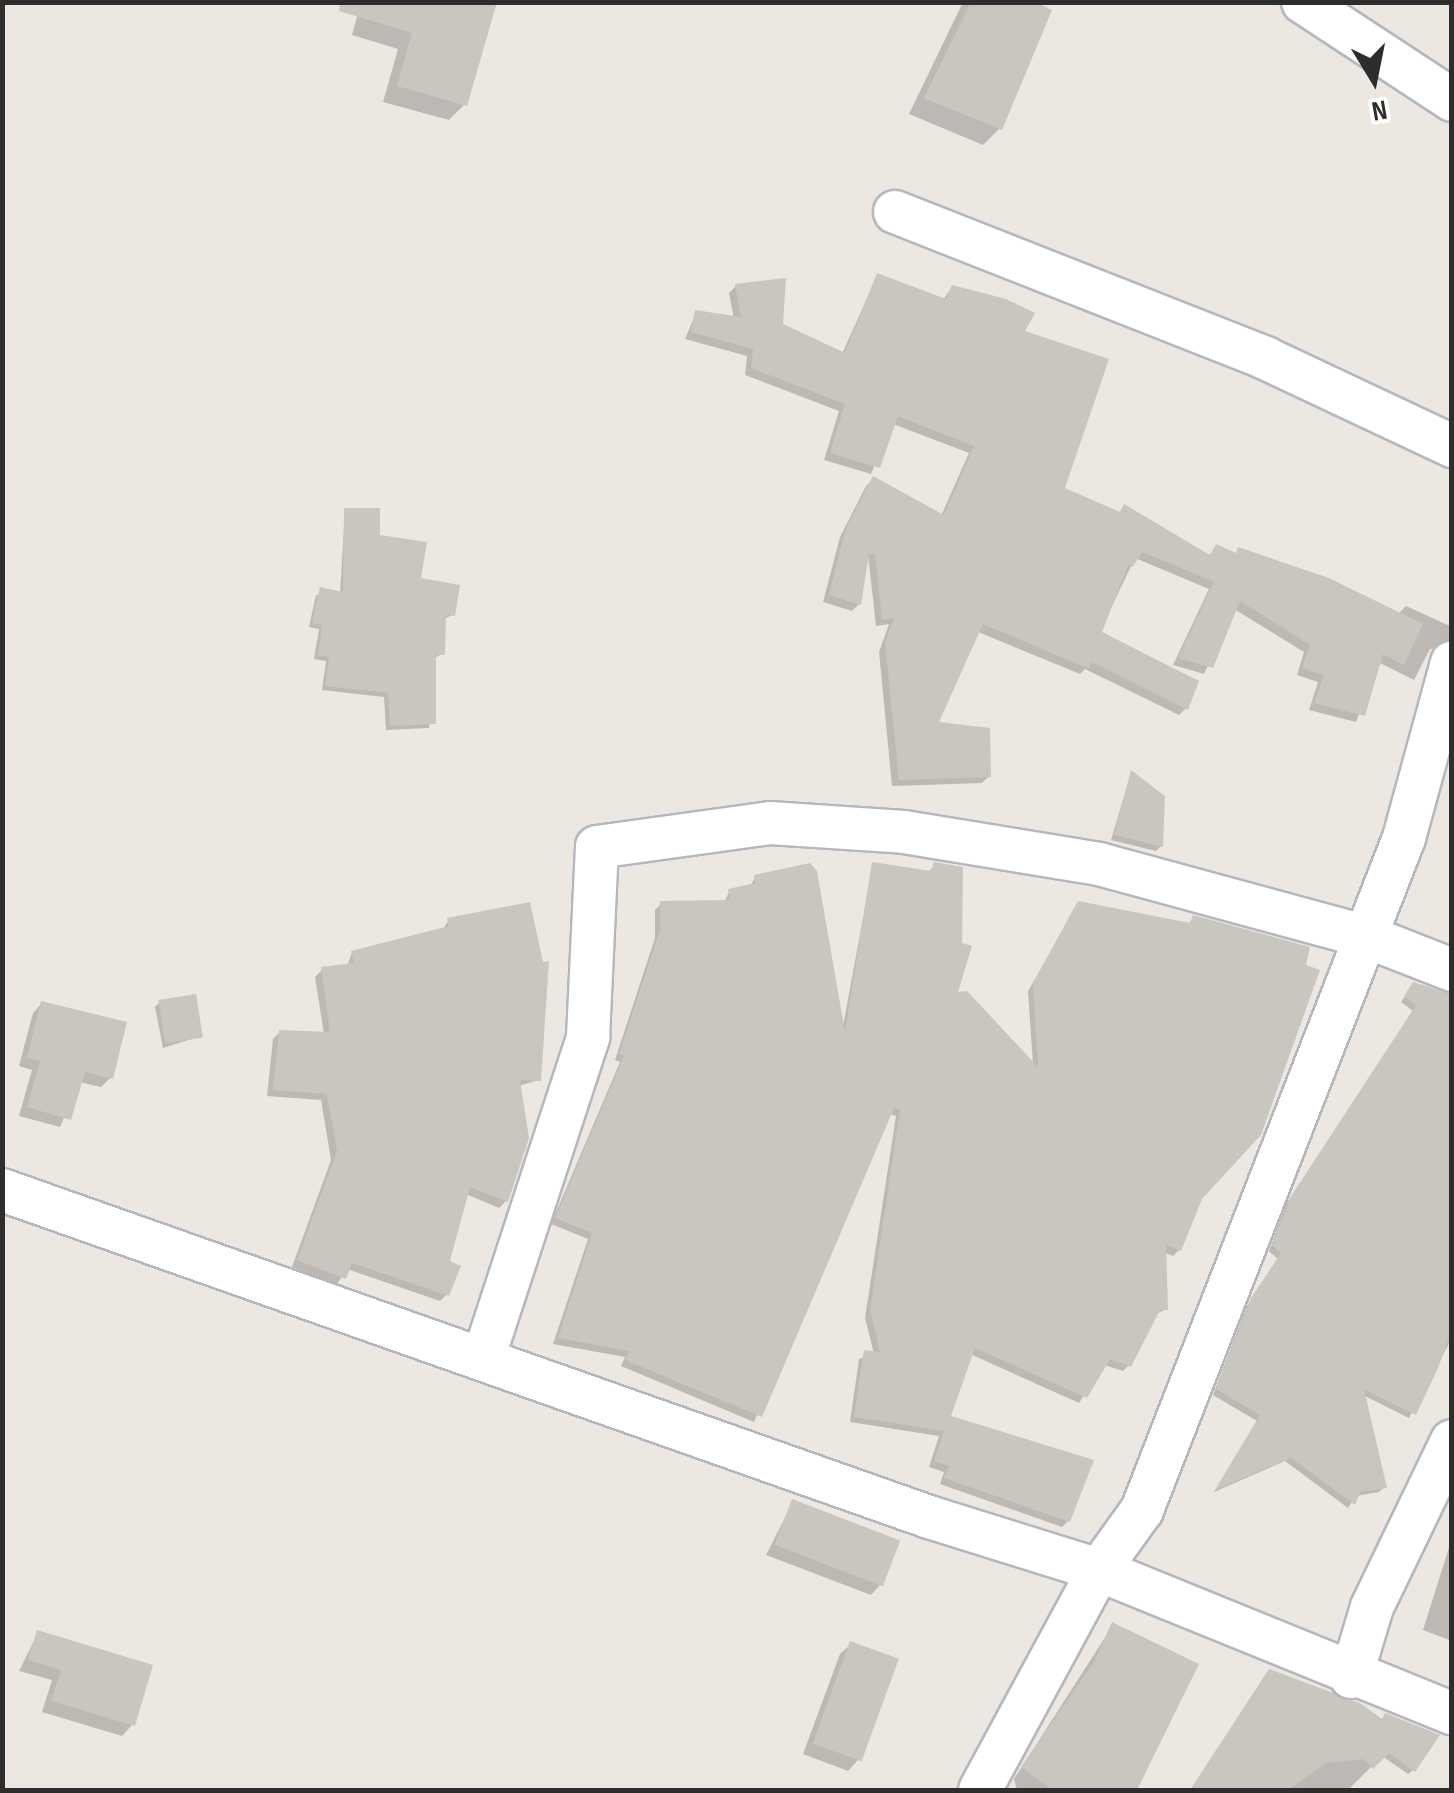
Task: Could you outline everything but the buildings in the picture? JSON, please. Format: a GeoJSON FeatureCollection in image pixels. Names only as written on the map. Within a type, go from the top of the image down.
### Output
{"type":"FeatureCollection","features":[{"type":"Feature","properties":{"kind":"street"},"geometry":{"type":"LineString","coordinates":[[1303,2],[1452,100]]}},
{"type":"Feature","properties":{"kind":"street"},"geometry":{"type":"LineString","coordinates":[[895,212],[1265,358],[1452,446]]}},
{"type":"Feature","properties":{"kind":"street"},"geometry":{"type":"LineString","coordinates":[[980,1790],[1099,1570],[1142,1510],[1437,761],[1452,662]]}},
{"type":"Feature","properties":{"kind":"street"},"geometry":{"type":"LineString","coordinates":[[484,1356],[588,1037],[598,848],[770,823],[904,832],[1099,864],[1368,937],[1452,970]]}},
{"type":"Feature","properties":{"kind":"street"},"geometry":{"type":"LineString","coordinates":[[2,1190],[484,1356],[930,1516],[1099,1570],[1351,1677],[1452,1713]]}},
{"type":"Feature","properties":{"kind":"street"},"geometry":{"type":"LineString","coordinates":[[1351,1677],[1372,1608],[1452,1440]]}}]}
